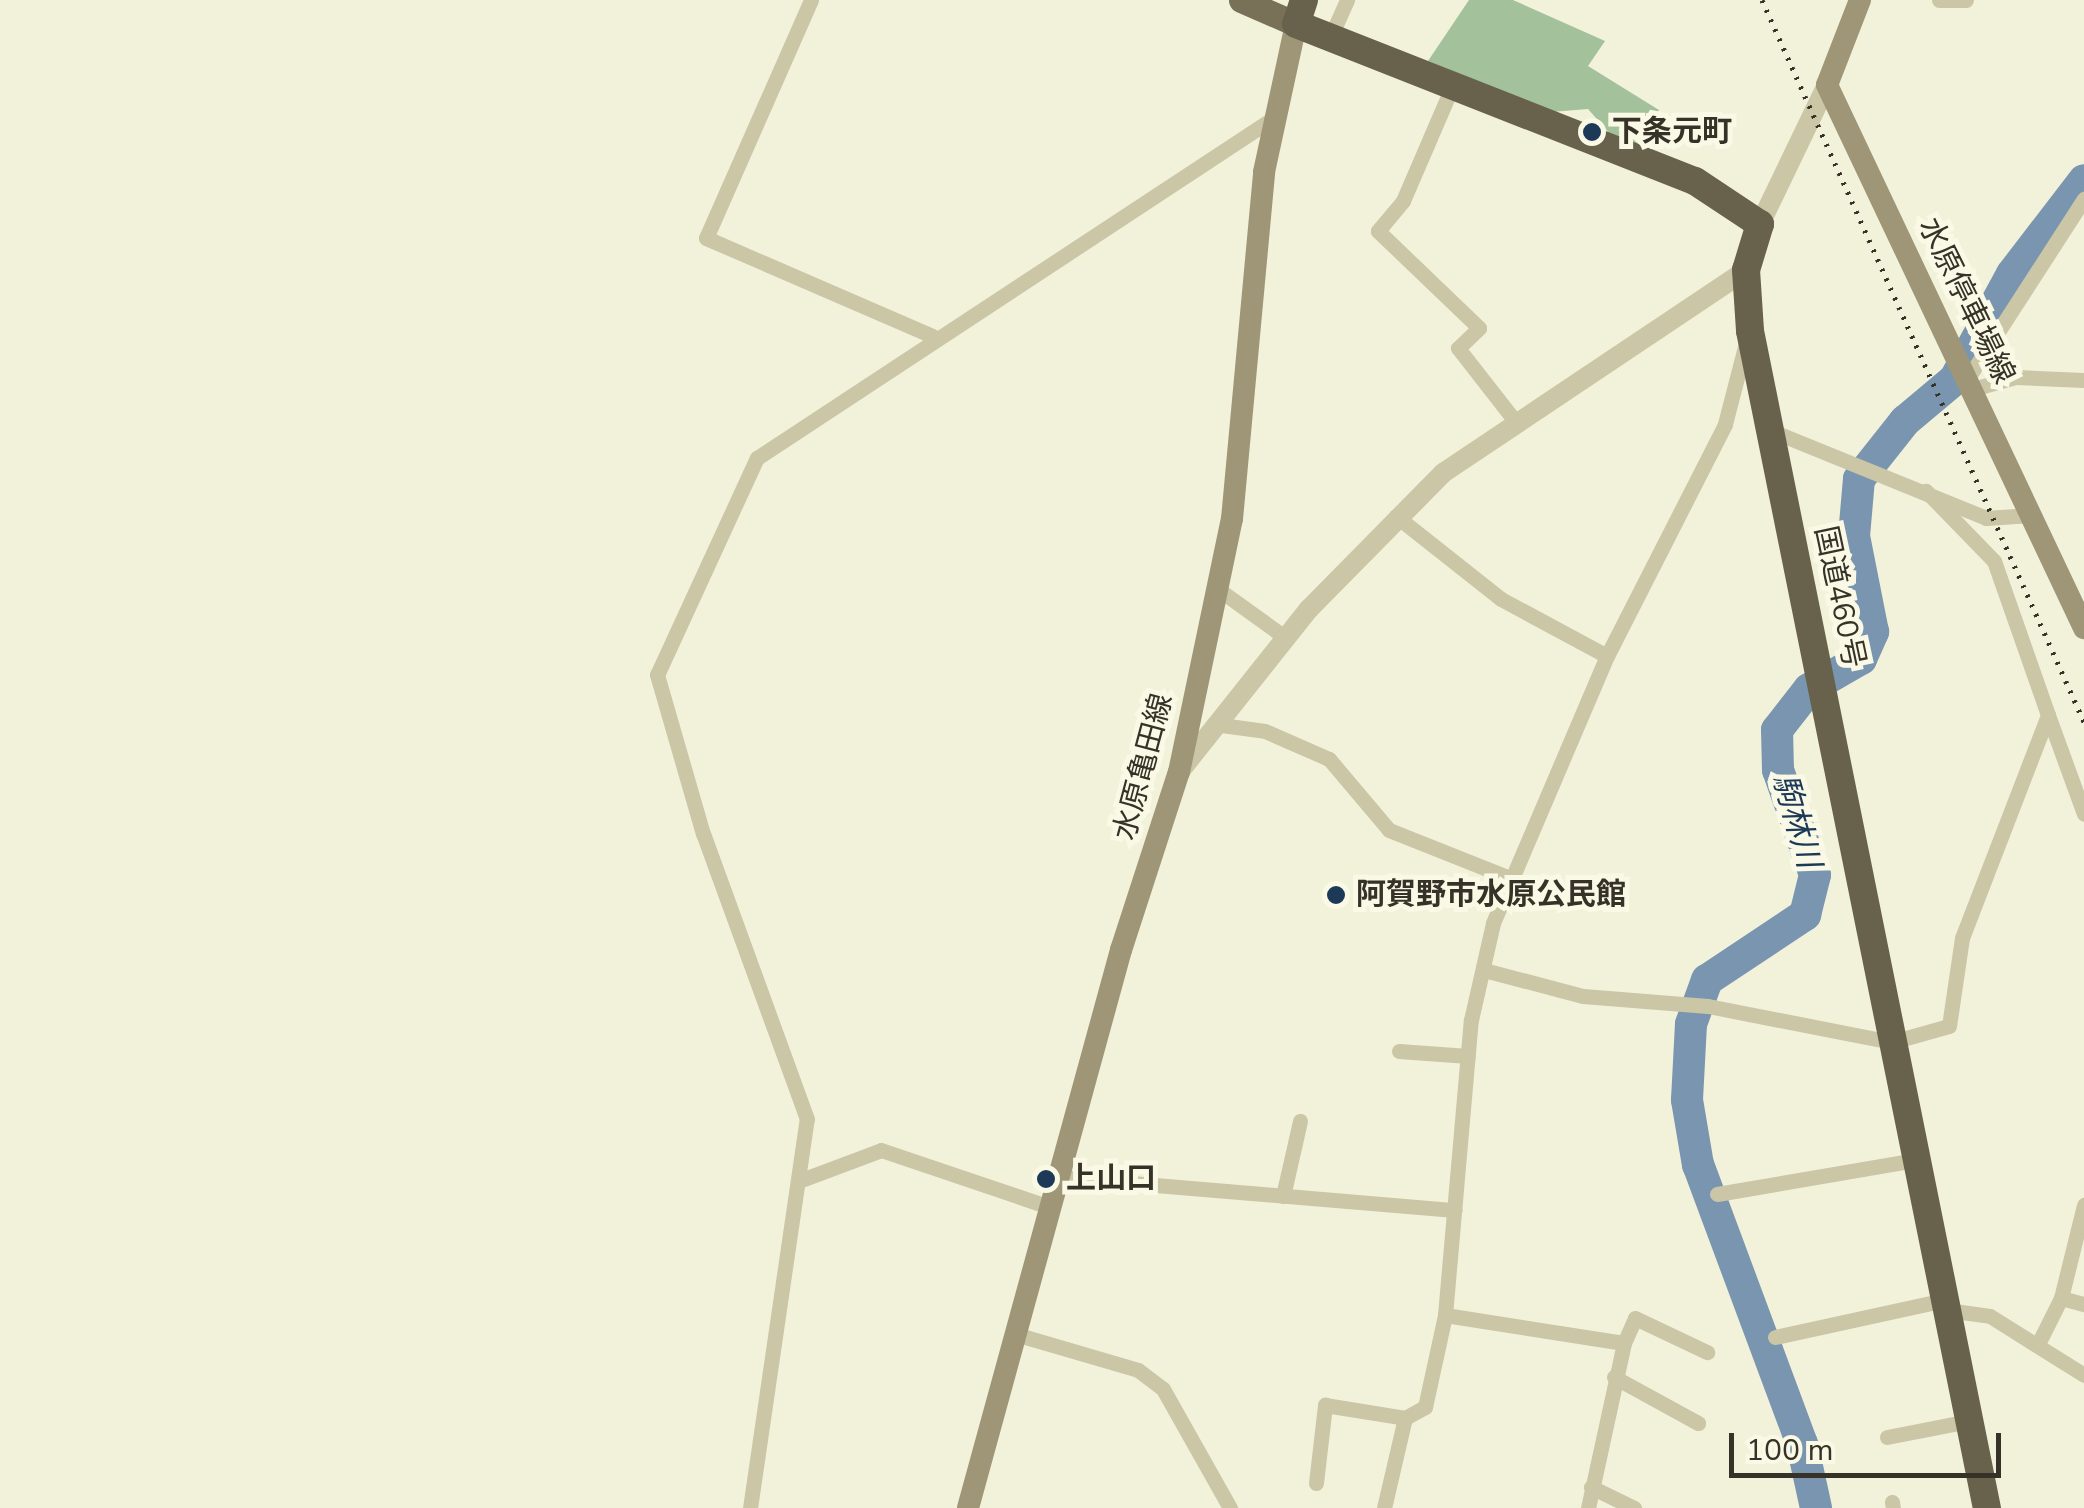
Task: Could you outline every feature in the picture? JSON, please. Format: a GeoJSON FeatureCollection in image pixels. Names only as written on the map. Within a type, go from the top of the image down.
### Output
{"type":"FeatureCollection","features":[{"type":"Feature","properties":{"kind":"highway"},"geometry":{"type":"LineString","coordinates":[[1300,12],[1330,38],[1695,182],[1760,224]]}},
{"type":"Feature","properties":{"kind":"highway","name":"国道460号"},"geometry":{"type":"LineString","coordinates":[[1760,224],[1746,270],[1750,331],[1827,698],[1987,1508]]}},
{"type":"Feature","properties":{"kind":"main road"},"geometry":{"type":"LineString","coordinates":[[1241,0],[1300,12]]}},
{"type":"Feature","properties":{"kind":"main road"},"geometry":{"type":"LineString","coordinates":[[1827,86],[1860,0]]}},
{"type":"Feature","properties":{"kind":"main road","name":"水原亀田線"},"geometry":{"type":"LineString","coordinates":[[968,1508],[1014,1334],[1179,772],[1240,469],[1272,119],[1300,12]]}},
{"type":"Feature","properties":{"kind":"main road","name":"水原停車場線"},"geometry":{"type":"LineString","coordinates":[[1827,86],[1973,381],[2084,628]]}},
{"type":"Feature","properties":{"kind":"street"},"geometry":{"type":"LineString","coordinates":[[811,0],[706,238],[933,336]]}},
{"type":"Feature","properties":{"kind":"street"},"geometry":{"type":"LineString","coordinates":[[1330,38],[1347,0]]}},
{"type":"Feature","properties":{"kind":"street"},"geometry":{"type":"LineString","coordinates":[[1939,0],[1966,0]]}},
{"type":"Feature","properties":{"kind":"street"},"geometry":{"type":"LineString","coordinates":[[1760,224],[1827,86]]}},
{"type":"Feature","properties":{"kind":"street"},"geometry":{"type":"LineString","coordinates":[[1452,87],[1402,201],[1378,231],[1480,328],[1458,348],[1514,421]]}},
{"type":"Feature","properties":{"kind":"street"},"geometry":{"type":"LineString","coordinates":[[750,1508],[804,1179],[807,1119],[703,834],[658,675],[758,458],[933,336],[1272,119]]}},
{"type":"Feature","properties":{"kind":"street"},"geometry":{"type":"LineString","coordinates":[[1973,381],[2084,199]]}},
{"type":"Feature","properties":{"kind":"street"},"geometry":{"type":"LineString","coordinates":[[1179,772],[1286,638],[1396,516],[1514,421],[1746,270]]}},
{"type":"Feature","properties":{"kind":"street"},"geometry":{"type":"LineString","coordinates":[[1316,1483],[1325,1405],[1405,1418],[1425,1408],[1445,1315],[1468,1056],[1484,970],[1512,879],[1607,656],[1725,424],[1750,331]]}},
{"type":"Feature","properties":{"kind":"street"},"geometry":{"type":"LineString","coordinates":[[1973,381],[2016,376],[2084,380]]}},
{"type":"Feature","properties":{"kind":"street"},"geometry":{"type":"LineString","coordinates":[[1772,431],[1858,460],[1986,518],[2031,515]]}},
{"type":"Feature","properties":{"kind":"street"},"geometry":{"type":"LineString","coordinates":[[1926,490],[1994,561],[2084,814]]}},
{"type":"Feature","properties":{"kind":"street"},"geometry":{"type":"LineString","coordinates":[[1396,516],[1501,599],[1607,656]]}},
{"type":"Feature","properties":{"kind":"street"},"geometry":{"type":"LineString","coordinates":[[1218,590],[1286,638]]}},
{"type":"Feature","properties":{"kind":"street"},"geometry":{"type":"LineString","coordinates":[[1484,970],[1583,996],[1708,1006],[1892,1042],[1949,1026],[1962,938],[2048,715]]}},
{"type":"Feature","properties":{"kind":"street"},"geometry":{"type":"LineString","coordinates":[[1214,724],[1265,730],[1329,759],[1389,830],[1512,879]]}},
{"type":"Feature","properties":{"kind":"street"},"geometry":{"type":"LineString","coordinates":[[1399,1051],[1468,1056]]}},
{"type":"Feature","properties":{"kind":"street"},"geometry":{"type":"LineString","coordinates":[[1282,1196],[1300,1122]]}},
{"type":"Feature","properties":{"kind":"street"},"geometry":{"type":"LineString","coordinates":[[804,1179],[881,1150],[1052,1208]]}},
{"type":"Feature","properties":{"kind":"street"},"geometry":{"type":"LineString","coordinates":[[1717,1194],[1916,1160]]}},
{"type":"Feature","properties":{"kind":"street"},"geometry":{"type":"LineString","coordinates":[[1060,1177],[1455,1210]]}},
{"type":"Feature","properties":{"kind":"street"},"geometry":{"type":"LineString","coordinates":[[2038,1344],[2062,1298],[2084,1205]]}},
{"type":"Feature","properties":{"kind":"street"},"geometry":{"type":"LineString","coordinates":[[2062,1298],[2084,1304]]}},
{"type":"Feature","properties":{"kind":"street"},"geometry":{"type":"LineString","coordinates":[[1775,1337],[1945,1305],[1990,1316],[2084,1375]]}},
{"type":"Feature","properties":{"kind":"street"},"geometry":{"type":"LineString","coordinates":[[1445,1315],[1624,1343]]}},
{"type":"Feature","properties":{"kind":"street"},"geometry":{"type":"LineString","coordinates":[[1588,1508],[1614,1378],[1635,1318],[1707,1352]]}},
{"type":"Feature","properties":{"kind":"street"},"geometry":{"type":"LineString","coordinates":[[1014,1334],[1138,1370],[1164,1389],[1230,1508]]}},
{"type":"Feature","properties":{"kind":"street"},"geometry":{"type":"LineString","coordinates":[[1614,1378],[1698,1422]]}},
{"type":"Feature","properties":{"kind":"street"},"geometry":{"type":"LineString","coordinates":[[1384,1508],[1405,1418]]}},
{"type":"Feature","properties":{"kind":"street"},"geometry":{"type":"LineString","coordinates":[[1887,1438],[1969,1421]]}},
{"type":"Feature","properties":{"kind":"street"},"geometry":{"type":"LineString","coordinates":[[1591,1486],[1634,1508]]}},
{"type":"Feature","properties":{"kind":"green space"},"geometry":{"type":"Polygon","coordinates":[[[1469,0],[1513,0],[1605,41],[1588,66],[1659,110],[1638,144],[1611,135],[1588,109],[1551,112],[1428,61],[1469,0]]]}},
{"type":"Feature","properties":{"kind":"waterway","name":"駒林川"},"geometry":{"type":"LineString","coordinates":[[1816,1508],[1802,1444],[1698,1165],[1687,1100],[1691,1024],[1707,980],[1805,915],[1815,875],[1778,770],[1777,730],[1809,689],[1861,659],[1873,632],[1854,536],[1859,479],[1905,421],[1955,379],[2012,274],[2084,180]]}},
{"type":"Feature","properties":{"kind":"railway"},"geometry":{"type":"LineString","coordinates":[[1762,0],[2084,722]]}},
{"type":"Feature","properties":{"kind":"place","name":"下条元町"},"geometry":{"type":"Point","coordinates":[1592,132]}},
{"type":"Feature","properties":{"kind":"place","name":"阿賀野市水原公民館"},"geometry":{"type":"Point","coordinates":[1336,895]}},
{"type":"Feature","properties":{"kind":"place","name":"上山口"},"geometry":{"type":"Point","coordinates":[1046,1179]}}]}
